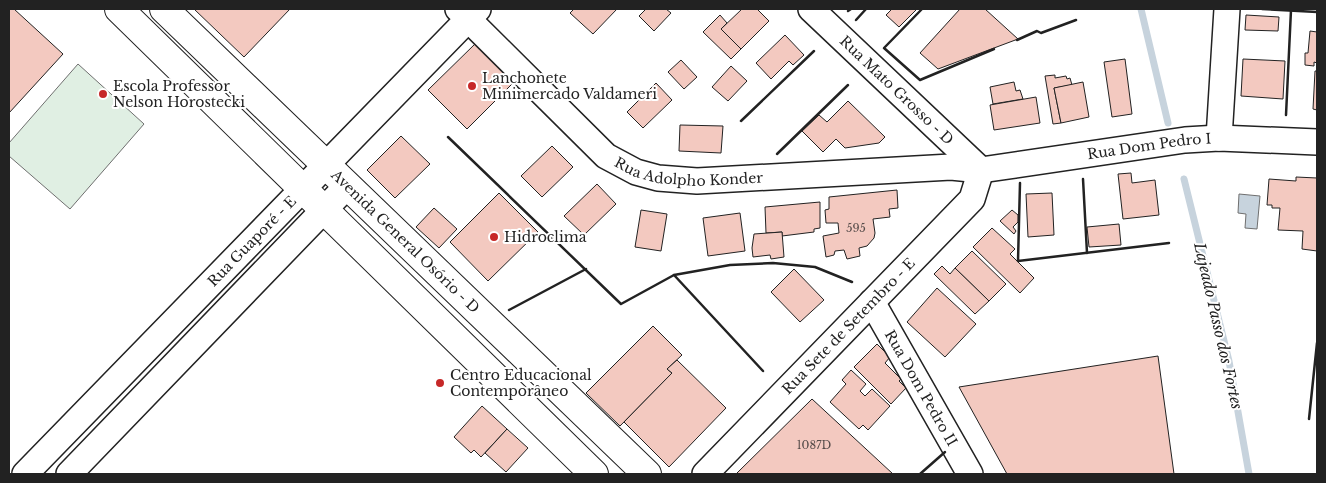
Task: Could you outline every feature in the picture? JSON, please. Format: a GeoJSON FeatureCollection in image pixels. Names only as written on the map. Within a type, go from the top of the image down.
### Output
{"type":"FeatureCollection","features":[{"type":"Feature","properties":{"kind":"main road"},"geometry":{"type":"LineString","coordinates":[[119,9],[594,474]]}},
{"type":"Feature","properties":{"kind":"main road","name":"Avenida General Osório - D"},"geometry":{"type":"LineString","coordinates":[[164,9],[647,474]]}},
{"type":"Feature","properties":{"kind":"street","name":"Rua Mato Grosso - D"},"geometry":{"type":"LineString","coordinates":[[811,9],[981,170]]}},
{"type":"Feature","properties":{"kind":"street"},"geometry":{"type":"LineString","coordinates":[[1219,138],[1228,9]]}},
{"type":"Feature","properties":{"kind":"street","name":"Rua Guaporé - E"},"geometry":{"type":"LineString","coordinates":[[26,474],[305,189],[468,12]]}},
{"type":"Feature","properties":{"kind":"street","name":"Rua Adolpho Konder"},"geometry":{"type":"LineString","coordinates":[[468,12],[606,156],[636,172],[658,178],[697,181],[951,167],[981,170]]}},
{"type":"Feature","properties":{"kind":"street","name":"Rua Dom Pedro I"},"geometry":{"type":"LineString","coordinates":[[981,170],[1185,140],[1219,138],[1317,142]]}},
{"type":"Feature","properties":{"kind":"street","name":"Rua Sete de Setembro - E"},"geometry":{"type":"LineString","coordinates":[[705,474],[972,199],[981,170]]}},
{"type":"Feature","properties":{"kind":"street","name":"Rua Guaporé - E"},"geometry":{"type":"LineString","coordinates":[[69,474],[347,186]]}},
{"type":"Feature","properties":{"kind":"street","name":"Rua Dom Pedro II"},"geometry":{"type":"LineString","coordinates":[[872,302],[970,474]]}},
{"type":"Feature","properties":{"kind":"green space"},"geometry":{"type":"Polygon","coordinates":[[[78,64],[144,124],[70,209],[9,156],[9,143],[78,64]]]}},
{"type":"Feature","properties":{"kind":"shaded area"},"geometry":{"type":"Polygon","coordinates":[[[1239,194],[1260,196],[1257,229],[1245,228],[1246,214],[1238,213],[1239,194]]]}},
{"type":"Feature","properties":{"kind":"building"},"geometry":{"type":"Polygon","coordinates":[[[9,9],[14,9],[63,54],[9,113],[9,9]]]}},
{"type":"Feature","properties":{"kind":"building"},"geometry":{"type":"Polygon","coordinates":[[[194,9],[290,9],[244,57],[194,9]]]}},
{"type":"Feature","properties":{"kind":"building"},"geometry":{"type":"Polygon","coordinates":[[[574,9],[617,9],[593,34],[570,13],[574,9]]]}},
{"type":"Feature","properties":{"kind":"building"},"geometry":{"type":"Polygon","coordinates":[[[646,9],[666,9],[671,13],[654,31],[639,16],[646,9]]]}},
{"type":"Feature","properties":{"kind":"building"},"geometry":{"type":"Polygon","coordinates":[[[742,9],[757,9],[769,21],[741,49],[721,29],[742,9]]]}},
{"type":"Feature","properties":{"kind":"building"},"geometry":{"type":"Polygon","coordinates":[[[892,9],[917,9],[899,27],[886,15],[892,9]]]}},
{"type":"Feature","properties":{"kind":"building"},"geometry":{"type":"Polygon","coordinates":[[[960,9],[985,9],[1018,39],[938,69],[920,53],[960,9]]]}},
{"type":"Feature","properties":{"kind":"building"},"geometry":{"type":"Polygon","coordinates":[[[720,15],[727,23],[721,29],[741,49],[731,59],[703,32],[720,15]]]}},
{"type":"Feature","properties":{"kind":"building"},"geometry":{"type":"Polygon","coordinates":[[[1246,15],[1279,17],[1278,31],[1245,30],[1246,15]]]}},
{"type":"Feature","properties":{"kind":"building"},"geometry":{"type":"Polygon","coordinates":[[[1310,31],[1317,32],[1317,63],[1314,62],[1314,66],[1305,65],[1305,53],[1308,53],[1310,31]]]}},
{"type":"Feature","properties":{"kind":"building"},"geometry":{"type":"Polygon","coordinates":[[[785,35],[804,55],[793,65],[789,61],[771,79],[756,63],[785,35]]]}},
{"type":"Feature","properties":{"kind":"building","name":"Lanchonete Minimercado Valdameri"},"geometry":{"type":"Polygon","coordinates":[[[477,42],[515,81],[467,129],[428,90],[477,42]]]}},
{"type":"Feature","properties":{"kind":"building"},"geometry":{"type":"Polygon","coordinates":[[[1125,59],[1132,114],[1112,117],[1104,62],[1125,59]]]}},
{"type":"Feature","properties":{"kind":"building"},"geometry":{"type":"Polygon","coordinates":[[[1243,59],[1285,61],[1283,99],[1241,96],[1243,59]]]}},
{"type":"Feature","properties":{"kind":"building"},"geometry":{"type":"Polygon","coordinates":[[[681,60],[697,77],[684,89],[668,72],[681,60]]]}},
{"type":"Feature","properties":{"kind":"building"},"geometry":{"type":"Polygon","coordinates":[[[731,66],[747,81],[728,101],[712,87],[731,66]]]}},
{"type":"Feature","properties":{"kind":"building"},"geometry":{"type":"Polygon","coordinates":[[[1315,71],[1317,71],[1317,110],[1313,109],[1315,71]]]}},
{"type":"Feature","properties":{"kind":"building"},"geometry":{"type":"Polygon","coordinates":[[[1055,75],[1055,78],[1066,76],[1067,79],[1070,78],[1072,85],[1054,88],[1061,123],[1053,124],[1045,76],[1055,75]]]}},
{"type":"Feature","properties":{"kind":"building"},"geometry":{"type":"Polygon","coordinates":[[[1014,82],[1016,91],[1020,90],[1023,99],[993,104],[990,87],[1014,82]]]}},
{"type":"Feature","properties":{"kind":"building"},"geometry":{"type":"Polygon","coordinates":[[[1083,82],[1089,117],[1061,123],[1054,88],[1083,82]]]}},
{"type":"Feature","properties":{"kind":"building"},"geometry":{"type":"Polygon","coordinates":[[[656,83],[672,100],[643,128],[627,112],[656,83]]]}},
{"type":"Feature","properties":{"kind":"building"},"geometry":{"type":"Polygon","coordinates":[[[1036,97],[1040,123],[994,130],[990,105],[1036,97]]]}},
{"type":"Feature","properties":{"kind":"building"},"geometry":{"type":"Polygon","coordinates":[[[848,101],[885,137],[879,143],[845,148],[836,139],[823,152],[802,131],[819,115],[827,122],[848,101]]]}},
{"type":"Feature","properties":{"kind":"building"},"geometry":{"type":"Polygon","coordinates":[[[680,125],[723,126],[721,153],[679,151],[680,125]]]}},
{"type":"Feature","properties":{"kind":"building"},"geometry":{"type":"Polygon","coordinates":[[[401,136],[430,164],[395,198],[367,170],[401,136]]]}},
{"type":"Feature","properties":{"kind":"building"},"geometry":{"type":"Polygon","coordinates":[[[552,146],[573,167],[542,197],[521,176],[552,146]]]}},
{"type":"Feature","properties":{"kind":"building"},"geometry":{"type":"Polygon","coordinates":[[[1131,173],[1132,183],[1155,180],[1159,215],[1123,219],[1118,174],[1131,173]]]}},
{"type":"Feature","properties":{"kind":"building"},"geometry":{"type":"Polygon","coordinates":[[[1296,177],[1317,178],[1317,251],[1302,249],[1303,231],[1278,230],[1280,208],[1272,208],[1272,205],[1267,205],[1269,179],[1296,181],[1296,177]]]}},
{"type":"Feature","properties":{"kind":"building"},"geometry":{"type":"Polygon","coordinates":[[[597,184],[616,204],[584,235],[564,216],[597,184]]]}},
{"type":"Feature","properties":{"kind":"building"},"geometry":{"type":"Polygon","coordinates":[[[897,190],[898,208],[889,209],[890,217],[873,219],[874,238],[867,246],[859,248],[860,256],[847,259],[844,250],[835,251],[834,255],[826,257],[823,236],[839,233],[838,223],[826,223],[825,210],[829,209],[829,197],[897,190]]]}},
{"type":"Feature","properties":{"kind":"building","name":"Hidroclima"},"geometry":{"type":"Polygon","coordinates":[[[499,193],[538,232],[488,281],[450,242],[499,193]]]}},
{"type":"Feature","properties":{"kind":"building"},"geometry":{"type":"Polygon","coordinates":[[[1052,193],[1054,235],[1028,237],[1026,194],[1052,193]]]}},
{"type":"Feature","properties":{"kind":"building"},"geometry":{"type":"Polygon","coordinates":[[[820,202],[820,228],[814,229],[814,232],[782,236],[782,232],[766,233],[765,207],[820,202]]]}},
{"type":"Feature","properties":{"kind":"building"},"geometry":{"type":"Polygon","coordinates":[[[434,208],[457,229],[439,248],[416,227],[434,208]]]}},
{"type":"Feature","properties":{"kind":"building"},"geometry":{"type":"Polygon","coordinates":[[[641,210],[667,214],[661,251],[635,247],[641,210]]]}},
{"type":"Feature","properties":{"kind":"building"},"geometry":{"type":"Polygon","coordinates":[[[1012,210],[1018,215],[1018,222],[1013,227],[1016,231],[1014,234],[1000,221],[1012,210]]]}},
{"type":"Feature","properties":{"kind":"building"},"geometry":{"type":"Polygon","coordinates":[[[740,213],[745,251],[708,256],[703,218],[740,213]]]}},
{"type":"Feature","properties":{"kind":"building"},"geometry":{"type":"Polygon","coordinates":[[[1119,224],[1121,245],[1089,247],[1087,227],[1119,224]]]}},
{"type":"Feature","properties":{"kind":"building"},"geometry":{"type":"Polygon","coordinates":[[[992,228],[1015,249],[1010,254],[1034,278],[1020,293],[973,247],[992,228]]]}},
{"type":"Feature","properties":{"kind":"building"},"geometry":{"type":"Polygon","coordinates":[[[782,232],[784,257],[771,259],[770,255],[753,257],[754,234],[782,232]]]}},
{"type":"Feature","properties":{"kind":"building"},"geometry":{"type":"Polygon","coordinates":[[[972,251],[1006,284],[989,301],[955,268],[972,251]]]}},
{"type":"Feature","properties":{"kind":"building"},"geometry":{"type":"Polygon","coordinates":[[[942,266],[950,274],[955,268],[989,301],[975,314],[934,274],[942,266]]]}},
{"type":"Feature","properties":{"kind":"building"},"geometry":{"type":"Polygon","coordinates":[[[794,269],[824,300],[800,322],[771,292],[794,269]]]}},
{"type":"Feature","properties":{"kind":"building"},"geometry":{"type":"Polygon","coordinates":[[[937,288],[976,324],[945,357],[907,322],[937,288]]]}},
{"type":"Feature","properties":{"kind":"building"},"geometry":{"type":"Polygon","coordinates":[[[653,326],[682,355],[667,369],[672,373],[620,426],[586,393],[653,326]]]}},
{"type":"Feature","properties":{"kind":"building"},"geometry":{"type":"Polygon","coordinates":[[[877,344],[890,357],[885,363],[901,379],[899,381],[906,388],[891,404],[854,367],[877,344]]]}},
{"type":"Feature","properties":{"kind":"building"},"geometry":{"type":"Polygon","coordinates":[[[1158,356],[1174,474],[1007,474],[959,387],[1158,356]]]}},
{"type":"Feature","properties":{"kind":"building"},"geometry":{"type":"Polygon","coordinates":[[[677,360],[726,408],[669,467],[624,422],[672,373],[667,369],[677,360]]]}},
{"type":"Feature","properties":{"kind":"building"},"geometry":{"type":"Polygon","coordinates":[[[851,370],[866,384],[860,391],[865,396],[872,389],[890,406],[868,430],[863,425],[859,429],[830,402],[846,384],[842,380],[851,370]]]}},
{"type":"Feature","properties":{"kind":"building"},"geometry":{"type":"Polygon","coordinates":[[[812,399],[893,474],[736,474],[812,399]]]}},
{"type":"Feature","properties":{"kind":"building"},"geometry":{"type":"Polygon","coordinates":[[[482,406],[507,429],[481,457],[474,450],[471,453],[454,437],[482,406]]]}},
{"type":"Feature","properties":{"kind":"building"},"geometry":{"type":"Polygon","coordinates":[[[507,429],[528,448],[506,472],[485,453],[507,429]]]}},
{"type":"Feature","properties":{"kind":"waterway","name":"Lajeado Passo dos Fortes"},"geometry":{"type":"LineString","coordinates":[[1141,9],[1168,123]]}},
{"type":"Feature","properties":{"kind":"waterway","name":"Lajeado Passo dos Fortes"},"geometry":{"type":"LineString","coordinates":[[1184,179],[1229,361],[1249,474]]}},
{"type":"Feature","properties":{"kind":"wall"},"geometry":{"type":"LineString","coordinates":[[856,20],[866,9]]}},
{"type":"Feature","properties":{"kind":"wall"},"geometry":{"type":"LineString","coordinates":[[922,9],[884,48],[920,80],[994,49]]}},
{"type":"Feature","properties":{"kind":"wall"},"geometry":{"type":"LineString","coordinates":[[1262,9],[1317,12]]}},
{"type":"Feature","properties":{"kind":"wall"},"geometry":{"type":"LineString","coordinates":[[1286,115],[1291,10]]}},
{"type":"Feature","properties":{"kind":"wall"},"geometry":{"type":"LineString","coordinates":[[1017,40],[1037,31],[1041,33],[1076,20]]}},
{"type":"Feature","properties":{"kind":"wall"},"geometry":{"type":"LineString","coordinates":[[741,121],[814,51]]}},
{"type":"Feature","properties":{"kind":"wall"},"geometry":{"type":"LineString","coordinates":[[777,154],[848,85]]}},
{"type":"Feature","properties":{"kind":"wall"},"geometry":{"type":"LineString","coordinates":[[448,137],[621,304],[674,275],[730,265],[773,263],[815,267],[852,282]]}},
{"type":"Feature","properties":{"kind":"wall"},"geometry":{"type":"LineString","coordinates":[[1083,179],[1087,253]]}},
{"type":"Feature","properties":{"kind":"wall"},"geometry":{"type":"LineString","coordinates":[[1020,183],[1018,261],[1169,243]]}},
{"type":"Feature","properties":{"kind":"wall"},"geometry":{"type":"LineString","coordinates":[[509,310],[586,269]]}},
{"type":"Feature","properties":{"kind":"wall"},"geometry":{"type":"LineString","coordinates":[[674,275],[763,371]]}},
{"type":"Feature","properties":{"kind":"wall"},"geometry":{"type":"LineString","coordinates":[[1309,419],[1317,343]]}},
{"type":"Feature","properties":{"kind":"wall"},"geometry":{"type":"LineString","coordinates":[[920,474],[945,452]]}},
{"type":"Feature","properties":{"kind":"place","name":"Lanchonete Minimercado Valdameri"},"geometry":{"type":"Point","coordinates":[472,86]}},
{"type":"Feature","properties":{"kind":"place","name":"Escola Professor Nelson Horostecki"},"geometry":{"type":"Point","coordinates":[103,94]}},
{"type":"Feature","properties":{"kind":"place","name":"Hidroclima"},"geometry":{"type":"Point","coordinates":[494,237]}},
{"type":"Feature","properties":{"kind":"place","name":"Centro Educacional Contemporâneo"},"geometry":{"type":"Point","coordinates":[440,383]}}]}
